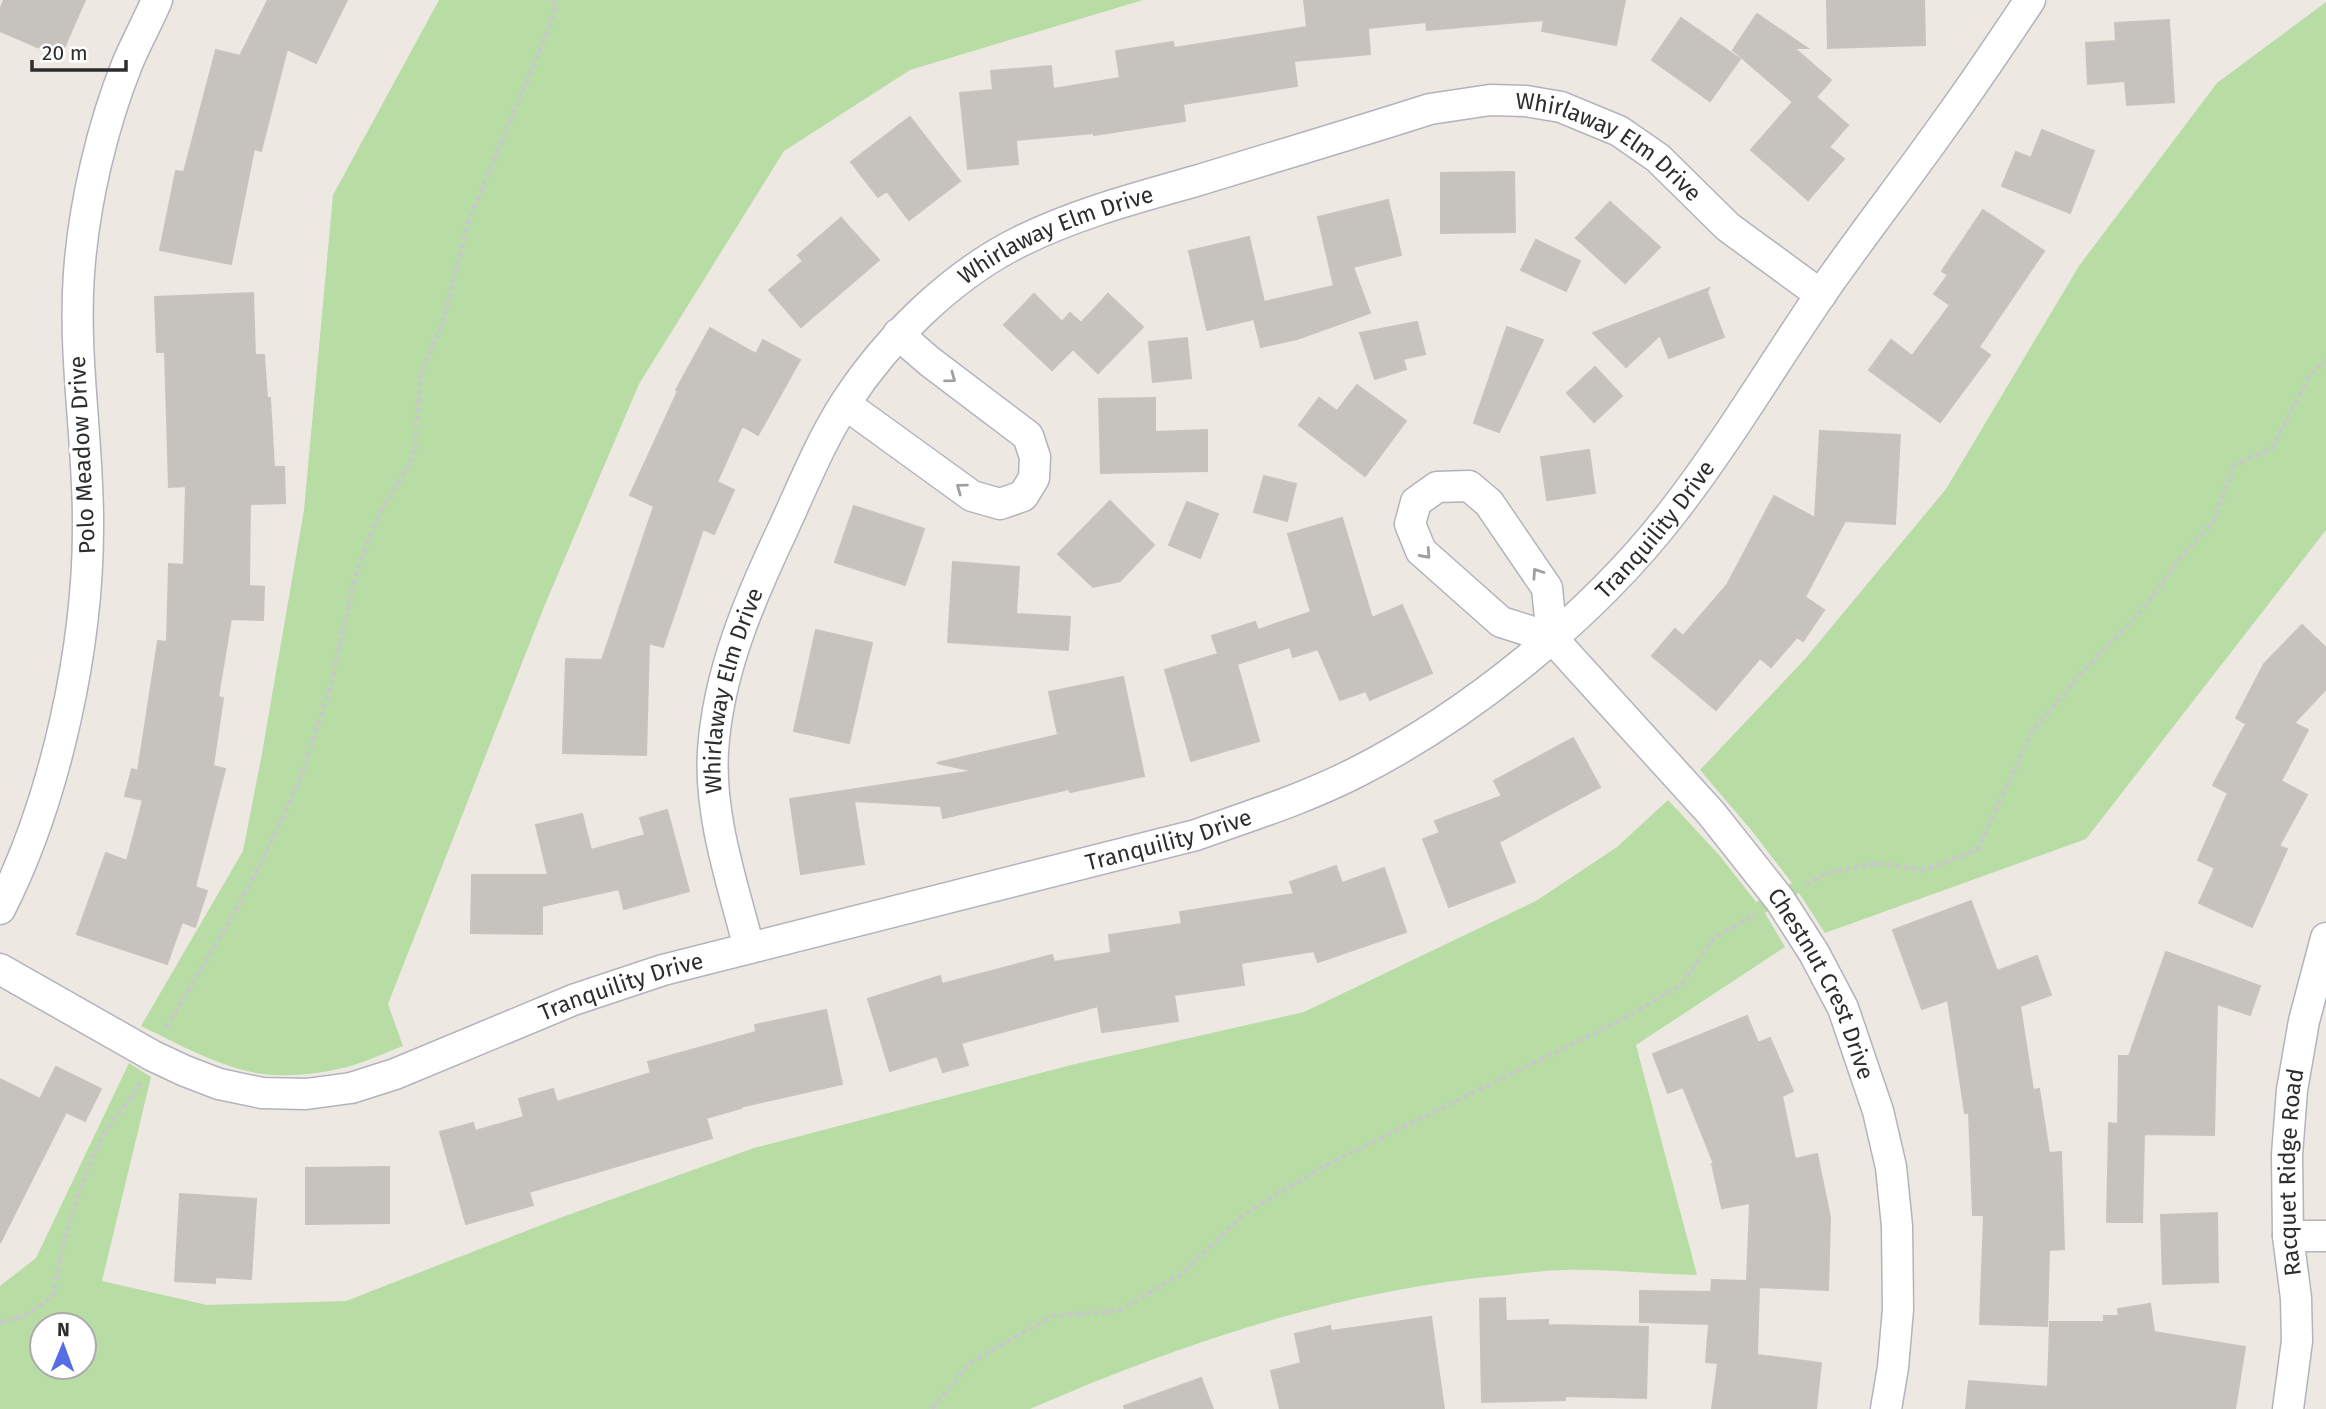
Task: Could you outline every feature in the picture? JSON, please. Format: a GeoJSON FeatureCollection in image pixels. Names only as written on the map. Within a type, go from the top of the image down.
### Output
{"type":"FeatureCollection","features":[{"type":"Feature","properties":{"kind":"street","name":"Polo Meadow Drive"},"geometry":{"type":"LineString","coordinates":[[0,909],[37,822],[66,715],[79,648],[86,587],[89,521],[77,345],[79,271],[89,204],[103,139],[128,64],[157,0]]}},
{"type":"Feature","properties":{"kind":"street","name":"Tranquility Drive"},"geometry":{"type":"LineString","coordinates":[[0,969],[153,1056],[219,1084],[261,1093],[306,1094],[351,1087],[395,1074],[573,1000],[663,970],[1196,835],[1281,805],[1354,774],[1451,718],[1552,638],[1615,579],[1671,514],[1821,295],[1947,121],[2030,0]]}},
{"type":"Feature","properties":{"kind":"street","name":"Whirlaway Elm Drive"},"geometry":{"type":"LineString","coordinates":[[749,948],[724,849],[714,790],[713,753],[717,713],[738,635],[762,572],[816,460],[845,404],[869,370],[898,334],[974,270],[1017,243],[1079,215],[1430,109],[1490,100],[1526,101],[1561,107],[1619,131],[1658,158],[1728,227],[1821,295]]}},
{"type":"Feature","properties":{"kind":"street"},"geometry":{"type":"LineString","coordinates":[[845,404],[972,496],[1000,504],[1023,496],[1034,478],[1035,457],[1028,436],[929,361],[898,334]]}},
{"type":"Feature","properties":{"kind":"street"},"geometry":{"type":"LineString","coordinates":[[1469,486],[1489,503],[1547,588],[1552,638],[1501,622],[1421,551],[1410,524],[1416,502],[1437,487],[1469,486]]}},
{"type":"Feature","properties":{"kind":"street","name":"Chestnut Crest Drive"},"geometry":{"type":"LineString","coordinates":[[1552,638],[1711,813],[1780,900],[1814,953],[1843,1008],[1878,1111],[1891,1167],[1897,1226],[1898,1309],[1894,1367],[1886,1409]]}},
{"type":"Feature","properties":{"kind":"street","name":"Racquet Ridge Road"},"geometry":{"type":"LineString","coordinates":[[2288,1409],[2297,1341],[2296,1298],[2288,1236],[2287,1155],[2292,1090],[2304,1021],[2326,938]]}},
{"type":"Feature","properties":{"kind":"street"},"geometry":{"type":"LineString","coordinates":[[2288,1236],[2326,1236]]}},
{"type":"Feature","properties":{"kind":"path"},"geometry":{"type":"LineString","coordinates":[[0,1323],[27,1315],[53,1296],[78,1197],[104,1135],[129,1102],[168,1022],[232,918],[299,782],[329,691],[357,571],[378,516],[414,452],[421,373],[444,318],[469,220],[549,28],[555,10],[554,0]]}},
{"type":"Feature","properties":{"kind":"path"},"geometry":{"type":"LineString","coordinates":[[932,1409],[970,1363],[1052,1316],[1118,1311],[1183,1273],[1243,1215],[1324,1166],[1619,1021],[1681,985],[1713,939],[1825,874],[1877,863],[1924,870],[1977,850],[2032,732],[2084,670],[2143,608],[2180,558],[2213,522],[2234,465],[2272,447],[2310,375],[2326,360]]}},
{"type":"Feature","properties":{"kind":"green space"},"geometry":{"type":"Polygon","coordinates":[[[439,0],[1143,0],[910,70],[784,151],[639,384],[544,607],[388,1004],[403,1046],[354,1065],[325,1072],[290,1075],[256,1073],[212,1059],[141,1026],[243,851],[304,510],[333,195],[439,0]]]}},
{"type":"Feature","properties":{"kind":"green space"},"geometry":{"type":"Polygon","coordinates":[[[2326,2],[2326,530],[2086,839],[1825,933],[1799,893],[1765,913],[1785,947],[1636,1045],[1697,1275],[1551,1270],[1445,1282],[1384,1293],[1263,1322],[1204,1341],[1030,1409],[0,1409],[0,1286],[36,1258],[129,1063],[151,1077],[102,1281],[207,1305],[346,1301],[557,1219],[754,1148],[1071,1065],[1304,1012],[1536,901],[1617,847],[1668,800],[1720,856],[1756,902],[1792,883],[1700,770],[1805,659],[1946,489],[2079,266],[2217,83],[2326,2]]]}},
{"type":"Feature","properties":{"kind":"building"},"geometry":{"type":"Polygon","coordinates":[[[4,0],[85,0],[60,57],[0,31],[0,10],[4,0]]]}},
{"type":"Feature","properties":{"kind":"building"},"geometry":{"type":"Polygon","coordinates":[[[268,0],[347,0],[316,63],[287,49],[261,151],[254,149],[231,264],[160,250],[176,171],[184,172],[216,50],[240,56],[268,0]]]}},
{"type":"Feature","properties":{"kind":"building"},"geometry":{"type":"Polygon","coordinates":[[[1304,0],[1625,0],[1616,45],[1542,31],[1544,20],[1427,30],[1426,22],[1368,28],[1370,54],[1294,61],[1297,86],[1183,104],[1185,121],[1094,135],[1016,140],[1018,164],[968,169],[960,93],[993,90],[991,71],[1051,66],[1053,89],[1120,78],[1116,51],[1173,42],[1174,48],[1307,27],[1304,0]]]}},
{"type":"Feature","properties":{"kind":"building"},"geometry":{"type":"Polygon","coordinates":[[[1827,0],[1924,0],[1925,45],[1828,48],[1827,0]]]}},
{"type":"Feature","properties":{"kind":"building"},"geometry":{"type":"Polygon","coordinates":[[[1757,14],[1807,48],[1794,48],[1831,80],[1816,97],[1848,125],[1829,147],[1844,159],[1808,200],[1751,150],[1793,102],[1733,50],[1757,14]]]}},
{"type":"Feature","properties":{"kind":"building"},"geometry":{"type":"Polygon","coordinates":[[[1681,18],[1740,59],[1710,101],[1652,60],[1681,18]]]}},
{"type":"Feature","properties":{"kind":"building"},"geometry":{"type":"Polygon","coordinates":[[[2169,20],[2174,102],[2127,105],[2125,81],[2088,84],[2086,43],[2116,41],[2115,23],[2169,20]]]}},
{"type":"Feature","properties":{"kind":"building"},"geometry":{"type":"Polygon","coordinates":[[[910,117],[960,181],[909,220],[887,191],[878,197],[851,162],[910,117]]]}},
{"type":"Feature","properties":{"kind":"building"},"geometry":{"type":"Polygon","coordinates":[[[2042,130],[2094,151],[2070,213],[2002,186],[2016,152],[2031,158],[2042,130]]]}},
{"type":"Feature","properties":{"kind":"building"},"geometry":{"type":"Polygon","coordinates":[[[1514,172],[1515,232],[1441,233],[1441,173],[1514,172]]]}},
{"type":"Feature","properties":{"kind":"building"},"geometry":{"type":"Polygon","coordinates":[[[1388,200],[1401,255],[1353,267],[1370,313],[1297,339],[1261,347],[1254,319],[1207,330],[1189,251],[1249,237],[1264,302],[1334,286],[1318,217],[1388,200]]]}},
{"type":"Feature","properties":{"kind":"building"},"geometry":{"type":"Polygon","coordinates":[[[1610,202],[1660,247],[1625,283],[1576,238],[1610,202]]]}},
{"type":"Feature","properties":{"kind":"building"},"geometry":{"type":"Polygon","coordinates":[[[1983,210],[2044,251],[1979,347],[1990,355],[1940,422],[1869,370],[1891,340],[1912,356],[1950,305],[1934,294],[1948,275],[1942,271],[1983,210]]]}},
{"type":"Feature","properties":{"kind":"building"},"geometry":{"type":"Polygon","coordinates":[[[841,218],[879,260],[801,327],[769,290],[803,261],[798,255],[841,218]]]}},
{"type":"Feature","properties":{"kind":"building"},"geometry":{"type":"Polygon","coordinates":[[[1536,240],[1580,261],[1566,291],[1521,270],[1536,240]]]}},
{"type":"Feature","properties":{"kind":"building"},"geometry":{"type":"Polygon","coordinates":[[[1709,288],[1707,292],[1724,337],[1669,358],[1660,335],[1626,367],[1593,333],[1709,288]]]}},
{"type":"Feature","properties":{"kind":"building"},"geometry":{"type":"Polygon","coordinates":[[[253,293],[255,355],[264,355],[267,398],[270,398],[274,467],[284,467],[285,503],[250,504],[249,586],[264,587],[263,620],[231,619],[218,697],[223,698],[213,766],[225,769],[195,887],[207,891],[195,927],[182,922],[167,964],[77,934],[106,853],[127,861],[143,800],[125,796],[132,769],[138,771],[158,641],[167,642],[169,564],[184,565],[186,486],[169,487],[165,352],[157,352],[155,297],[253,293]]]}},
{"type":"Feature","properties":{"kind":"building"},"geometry":{"type":"Polygon","coordinates":[[[1034,294],[1062,322],[1070,313],[1081,323],[1108,294],[1143,327],[1098,373],[1073,349],[1052,370],[1004,325],[1034,294]]]}},
{"type":"Feature","properties":{"kind":"building"},"geometry":{"type":"Polygon","coordinates":[[[1417,322],[1425,354],[1403,359],[1406,369],[1375,379],[1360,333],[1417,322]]]}},
{"type":"Feature","properties":{"kind":"building"},"geometry":{"type":"Polygon","coordinates":[[[1507,327],[1543,340],[1499,432],[1474,423],[1507,327]]]}},
{"type":"Feature","properties":{"kind":"building"},"geometry":{"type":"Polygon","coordinates":[[[710,328],[756,354],[763,340],[800,360],[758,435],[742,426],[717,482],[734,490],[714,534],[703,529],[663,647],[649,643],[646,755],[563,753],[566,659],[602,660],[654,506],[630,495],[678,391],[676,390],[710,328]]]}},
{"type":"Feature","properties":{"kind":"building"},"geometry":{"type":"Polygon","coordinates":[[[1187,338],[1191,378],[1153,382],[1149,342],[1187,338]]]}},
{"type":"Feature","properties":{"kind":"building"},"geometry":{"type":"Polygon","coordinates":[[[1595,367],[1622,396],[1594,422],[1567,393],[1595,367]]]}},
{"type":"Feature","properties":{"kind":"building"},"geometry":{"type":"Polygon","coordinates":[[[1357,385],[1406,421],[1365,476],[1299,425],[1319,398],[1337,411],[1357,385]]]}},
{"type":"Feature","properties":{"kind":"building"},"geometry":{"type":"Polygon","coordinates":[[[1155,398],[1155,432],[1207,430],[1207,471],[1101,473],[1099,399],[1155,398]]]}},
{"type":"Feature","properties":{"kind":"building"},"geometry":{"type":"Polygon","coordinates":[[[1820,431],[1900,435],[1895,524],[1845,521],[1805,597],[1824,610],[1803,641],[1797,637],[1771,667],[1760,658],[1716,710],[1652,656],[1675,629],[1683,636],[1727,585],[1774,496],[1815,518],[1820,431]]]}},
{"type":"Feature","properties":{"kind":"building"},"geometry":{"type":"Polygon","coordinates":[[[1589,450],[1595,493],[1547,500],[1541,457],[1589,450]]]}},
{"type":"Feature","properties":{"kind":"building"},"geometry":{"type":"Polygon","coordinates":[[[1264,476],[1296,484],[1287,521],[1254,512],[1264,476]]]}},
{"type":"Feature","properties":{"kind":"building"},"geometry":{"type":"Polygon","coordinates":[[[1110,501],[1154,545],[1120,581],[1093,587],[1058,554],[1110,501]]]}},
{"type":"Feature","properties":{"kind":"building"},"geometry":{"type":"Polygon","coordinates":[[[1187,502],[1218,514],[1200,558],[1169,545],[1187,502]]]}},
{"type":"Feature","properties":{"kind":"building"},"geometry":{"type":"Polygon","coordinates":[[[854,506],[924,529],[905,585],[835,562],[854,506]]]}},
{"type":"Feature","properties":{"kind":"building"},"geometry":{"type":"Polygon","coordinates":[[[1342,518],[1372,618],[1402,605],[1432,673],[1370,700],[1366,691],[1340,700],[1318,649],[1293,657],[1290,647],[1237,664],[1259,741],[1191,761],[1165,670],[1218,654],[1212,636],[1255,622],[1258,630],[1311,612],[1288,534],[1342,518]]]}},
{"type":"Feature","properties":{"kind":"building"},"geometry":{"type":"Polygon","coordinates":[[[953,562],[1019,567],[1016,614],[1070,617],[1068,650],[948,642],[953,562]]]}},
{"type":"Feature","properties":{"kind":"building"},"geometry":{"type":"Polygon","coordinates":[[[2302,625],[2326,648],[2326,689],[2294,723],[2308,730],[2281,781],[2307,795],[2279,846],[2287,849],[2252,927],[2199,903],[2215,868],[2198,860],[2228,793],[2213,785],[2246,724],[2236,718],[2264,664],[2302,625]]]}},
{"type":"Feature","properties":{"kind":"building"},"geometry":{"type":"Polygon","coordinates":[[[816,630],[872,643],[849,743],[794,731],[816,630]]]}},
{"type":"Feature","properties":{"kind":"building"},"geometry":{"type":"Polygon","coordinates":[[[1123,677],[1144,776],[1070,792],[1069,789],[943,818],[941,806],[854,801],[864,864],[801,874],[790,799],[974,771],[937,763],[1058,735],[1049,692],[1123,677]]]}},
{"type":"Feature","properties":{"kind":"building"},"geometry":{"type":"Polygon","coordinates":[[[1573,738],[1600,787],[1499,842],[1515,882],[1449,907],[1423,839],[1440,833],[1435,821],[1502,796],[1494,781],[1573,738]]]}},
{"type":"Feature","properties":{"kind":"building"},"geometry":{"type":"Polygon","coordinates":[[[667,810],[689,891],[624,909],[619,889],[542,906],[542,934],[471,933],[472,875],[548,875],[536,825],[582,814],[591,850],[645,835],[640,818],[667,810]]]}},
{"type":"Feature","properties":{"kind":"building"},"geometry":{"type":"Polygon","coordinates":[[[1336,866],[1342,883],[1384,868],[1406,932],[1318,962],[1314,951],[1241,963],[1244,985],[1174,995],[1178,1021],[1102,1032],[1098,1006],[961,1043],[968,1065],[943,1072],[937,1056],[890,1071],[868,999],[940,976],[942,984],[1052,955],[1054,962],[1111,953],[1109,935],[1182,924],[1180,912],[1294,894],[1290,882],[1336,866]]]}},
{"type":"Feature","properties":{"kind":"building"},"geometry":{"type":"Polygon","coordinates":[[[1971,901],[1997,971],[2037,956],[2051,995],[2020,1006],[2033,1090],[2039,1089],[2049,1153],[2061,1152],[2064,1249],[2049,1250],[2047,1326],[1980,1324],[1984,1215],[1973,1215],[1969,1113],[1965,1113],[1948,1000],[1922,1009],[1893,930],[1971,901]]]}},
{"type":"Feature","properties":{"kind":"building"},"geometry":{"type":"Polygon","coordinates":[[[2166,952],[2260,986],[2250,1015],[2217,1004],[2214,1135],[2144,1134],[2142,1222],[2107,1222],[2109,1123],[2118,1124],[2119,1056],[2129,1056],[2166,952]]]}},
{"type":"Feature","properties":{"kind":"building"},"geometry":{"type":"Polygon","coordinates":[[[826,1010],[842,1084],[740,1107],[706,1118],[712,1138],[529,1192],[533,1205],[466,1224],[440,1132],[473,1123],[475,1131],[524,1117],[519,1099],[553,1089],[557,1102],[651,1073],[648,1062],[756,1032],[755,1025],[826,1010]]]}},
{"type":"Feature","properties":{"kind":"building"},"geometry":{"type":"Polygon","coordinates":[[[1747,1016],[1758,1043],[1770,1038],[1793,1091],[1782,1096],[1795,1159],[1817,1154],[1830,1217],[1828,1290],[1759,1287],[1757,1355],[1821,1363],[1816,1409],[1712,1409],[1718,1363],[1706,1362],[1709,1324],[1640,1322],[1640,1291],[1711,1292],[1712,1280],[1747,1281],[1750,1203],[1722,1208],[1714,1164],[1683,1087],[1668,1093],[1653,1054],[1747,1016]]]}},
{"type":"Feature","properties":{"kind":"building"},"geometry":{"type":"Polygon","coordinates":[[[56,1067],[101,1089],[85,1121],[66,1112],[0,1243],[0,1079],[40,1099],[56,1067]]]}},
{"type":"Feature","properties":{"kind":"building"},"geometry":{"type":"Polygon","coordinates":[[[389,1167],[389,1223],[306,1224],[306,1168],[389,1167]]]}},
{"type":"Feature","properties":{"kind":"building"},"geometry":{"type":"Polygon","coordinates":[[[180,1194],[256,1199],[251,1279],[215,1277],[215,1283],[175,1281],[180,1194]]]}},
{"type":"Feature","properties":{"kind":"building"},"geometry":{"type":"Polygon","coordinates":[[[2217,1213],[2218,1282],[2163,1284],[2161,1215],[2217,1213]]]}},
{"type":"Feature","properties":{"kind":"building"},"geometry":{"type":"Polygon","coordinates":[[[1505,1298],[1506,1321],[1548,1320],[1548,1325],[1648,1327],[1646,1398],[1565,1396],[1565,1400],[1482,1402],[1480,1299],[1505,1298]]]}},
{"type":"Feature","properties":{"kind":"building"},"geometry":{"type":"Polygon","coordinates":[[[2150,1304],[2154,1332],[2245,1347],[2235,1409],[1966,1409],[1969,1381],[2048,1387],[2050,1322],[2104,1322],[2104,1316],[2119,1316],[2118,1309],[2150,1304]]]}},
{"type":"Feature","properties":{"kind":"building"},"geometry":{"type":"Polygon","coordinates":[[[1431,1317],[1444,1409],[1280,1409],[1271,1371],[1301,1363],[1295,1334],[1330,1326],[1331,1331],[1431,1317]]]}},
{"type":"Feature","properties":{"kind":"building"},"geometry":{"type":"Polygon","coordinates":[[[1201,1378],[1213,1409],[1125,1409],[1124,1406],[1201,1378]]]}}]}
